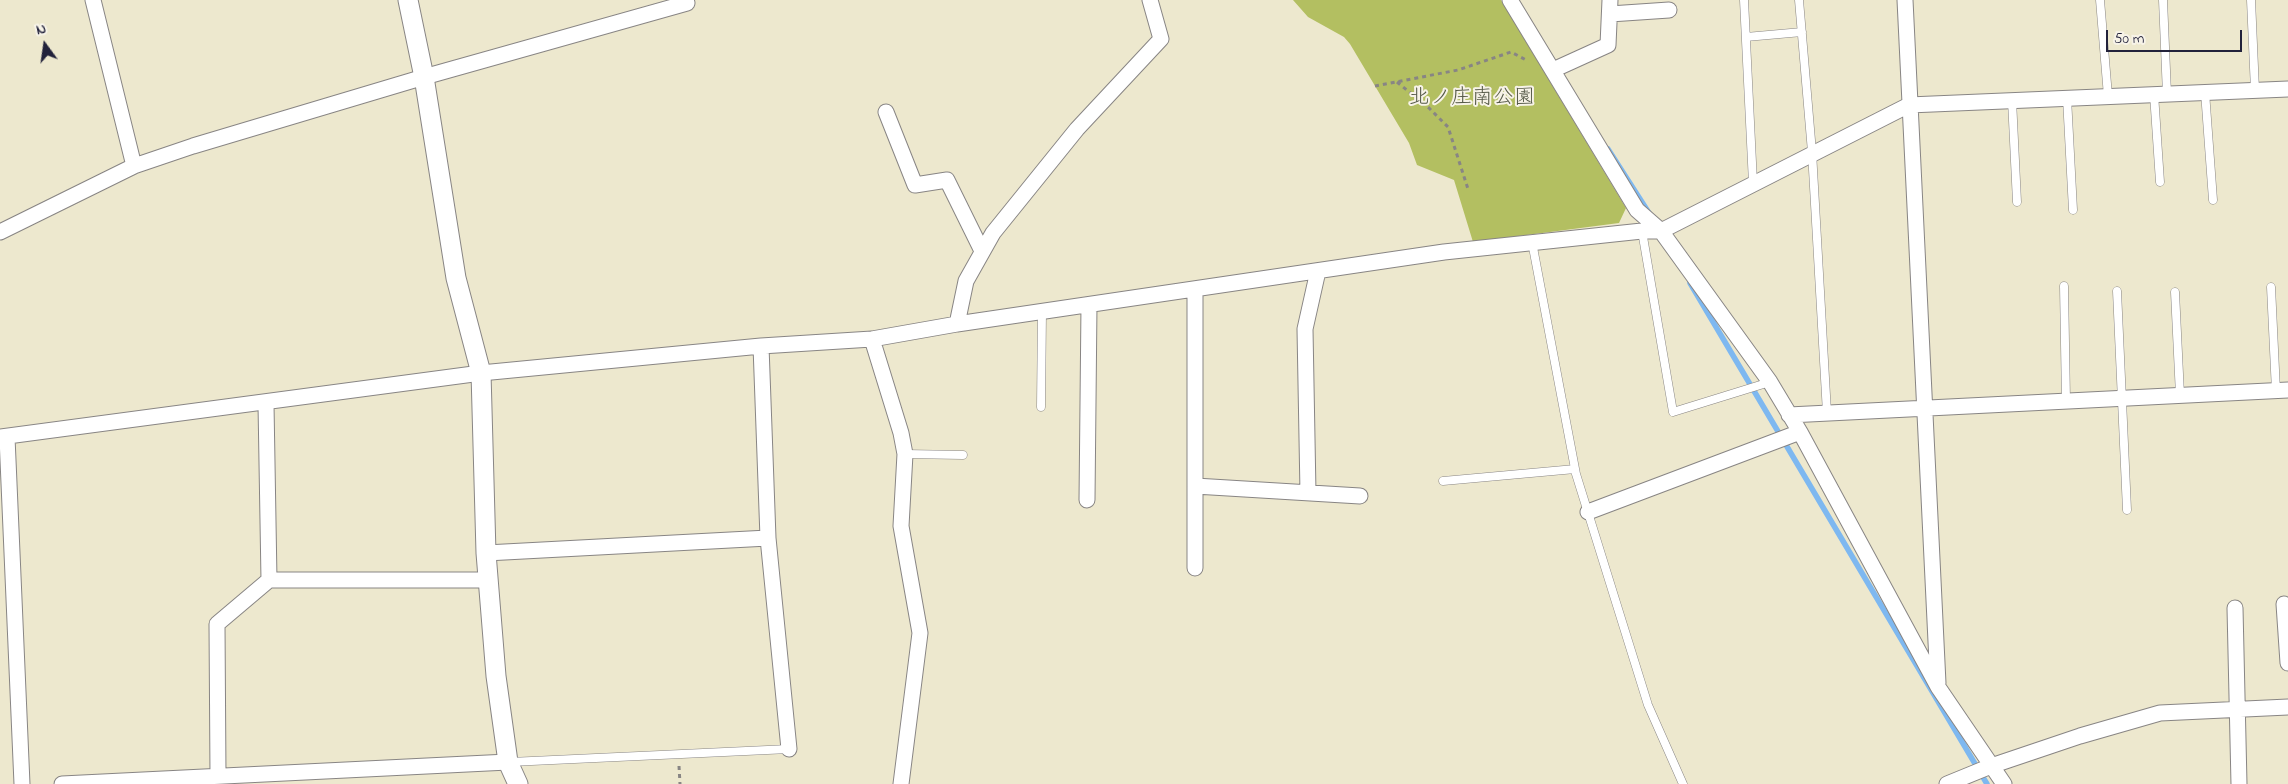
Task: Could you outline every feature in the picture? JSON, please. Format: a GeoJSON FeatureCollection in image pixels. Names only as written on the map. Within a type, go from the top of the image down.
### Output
{"type":"FeatureCollection","features":[{"type":"Feature","properties":{"kind":"street"},"geometry":{"type":"LineString","coordinates":[[93,0],[134,166]]}},
{"type":"Feature","properties":{"kind":"street"},"geometry":{"type":"LineString","coordinates":[[408,0],[424,77],[456,278],[481,373],[486,553],[496,676],[508,762],[518,784]]}},
{"type":"Feature","properties":{"kind":"street"},"geometry":{"type":"LineString","coordinates":[[956,324],[966,281],[982,251],[1018,201],[1066,143],[1161,38],[1150,0]]}},
{"type":"Feature","properties":{"kind":"street"},"geometry":{"type":"LineString","coordinates":[[1510,0],[1637,210],[1661,231],[1770,382],[1800,432],[1938,687],[2004,784]]}},
{"type":"Feature","properties":{"kind":"street"},"geometry":{"type":"LineString","coordinates":[[1905,0],[1938,687]]}},
{"type":"Feature","properties":{"kind":"street"},"geometry":{"type":"LineString","coordinates":[[0,232],[134,166],[424,77],[687,3]]}},
{"type":"Feature","properties":{"kind":"street"},"geometry":{"type":"LineString","coordinates":[[1553,70],[1608,45],[1610,7],[1669,10]]}},
{"type":"Feature","properties":{"kind":"street"},"geometry":{"type":"LineString","coordinates":[[22,784],[4,437],[266,404],[481,373],[761,346],[872,339],[956,324],[1444,252],[1642,230],[1661,231],[1812,152],[1910,105],[2288,88]]}},
{"type":"Feature","properties":{"kind":"street"},"geometry":{"type":"LineString","coordinates":[[886,112],[916,186],[947,180],[982,251]]}},
{"type":"Feature","properties":{"kind":"street"},"geometry":{"type":"LineString","coordinates":[[1308,493],[1305,329],[1318,271]]}},
{"type":"Feature","properties":{"kind":"street"},"geometry":{"type":"LineString","coordinates":[[1195,289],[1195,568]]}},
{"type":"Feature","properties":{"kind":"street"},"geometry":{"type":"LineString","coordinates":[[1087,500],[1088,304]]}},
{"type":"Feature","properties":{"kind":"street"},"geometry":{"type":"LineString","coordinates":[[872,339],[901,433],[905,454],[901,526],[920,633],[901,784]]}},
{"type":"Feature","properties":{"kind":"street"},"geometry":{"type":"LineString","coordinates":[[761,346],[768,538],[789,749]]}},
{"type":"Feature","properties":{"kind":"street"},"geometry":{"type":"LineString","coordinates":[[1789,415],[2120,400],[2282,390]]}},
{"type":"Feature","properties":{"kind":"street"},"geometry":{"type":"LineString","coordinates":[[266,404],[269,580]]}},
{"type":"Feature","properties":{"kind":"street"},"geometry":{"type":"LineString","coordinates":[[1588,512],[1800,432]]}},
{"type":"Feature","properties":{"kind":"street"},"geometry":{"type":"LineString","coordinates":[[1195,486],[1360,496]]}},
{"type":"Feature","properties":{"kind":"street"},"geometry":{"type":"LineString","coordinates":[[486,553],[768,538]]}},
{"type":"Feature","properties":{"kind":"street"},"geometry":{"type":"LineString","coordinates":[[218,776],[217,624],[269,580],[488,580]]}},
{"type":"Feature","properties":{"kind":"street"},"geometry":{"type":"LineString","coordinates":[[2284,604],[2288,663]]}},
{"type":"Feature","properties":{"kind":"street"},"geometry":{"type":"LineString","coordinates":[[2235,608],[2240,784]]}},
{"type":"Feature","properties":{"kind":"street"},"geometry":{"type":"LineString","coordinates":[[1947,784],[1991,766],[2080,736],[2160,713],[2288,707]]}},
{"type":"Feature","properties":{"kind":"street"},"geometry":{"type":"LineString","coordinates":[[62,784],[182,781],[218,776],[508,762]]}},
{"type":"Feature","properties":{"kind":"lane"},"geometry":{"type":"LineString","coordinates":[[1744,0],[1753,183]]}},
{"type":"Feature","properties":{"kind":"lane"},"geometry":{"type":"LineString","coordinates":[[1799,0],[1812,152],[1827,413]]}},
{"type":"Feature","properties":{"kind":"lane"},"geometry":{"type":"LineString","coordinates":[[2100,0],[2108,96]]}},
{"type":"Feature","properties":{"kind":"lane"},"geometry":{"type":"LineString","coordinates":[[2160,182],[2163,0]]}},
{"type":"Feature","properties":{"kind":"lane"},"geometry":{"type":"LineString","coordinates":[[2251,0],[2255,90]]}},
{"type":"Feature","properties":{"kind":"lane"},"geometry":{"type":"LineString","coordinates":[[1746,37],[1802,32]]}},
{"type":"Feature","properties":{"kind":"lane"},"geometry":{"type":"LineString","coordinates":[[2205,92],[2213,200]]}},
{"type":"Feature","properties":{"kind":"lane"},"geometry":{"type":"LineString","coordinates":[[2067,98],[2073,210]]}},
{"type":"Feature","properties":{"kind":"lane"},"geometry":{"type":"LineString","coordinates":[[2012,100],[2017,202]]}},
{"type":"Feature","properties":{"kind":"lane"},"geometry":{"type":"LineString","coordinates":[[1642,230],[1673,412],[1770,382]]}},
{"type":"Feature","properties":{"kind":"lane"},"geometry":{"type":"LineString","coordinates":[[1532,242],[1575,469],[1648,705],[1683,784]]}},
{"type":"Feature","properties":{"kind":"lane"},"geometry":{"type":"LineString","coordinates":[[2064,286],[2066,401]]}},
{"type":"Feature","properties":{"kind":"lane"},"geometry":{"type":"LineString","coordinates":[[2271,287],[2282,390]]}},
{"type":"Feature","properties":{"kind":"lane"},"geometry":{"type":"LineString","coordinates":[[2117,291],[2120,400],[2127,510]]}},
{"type":"Feature","properties":{"kind":"lane"},"geometry":{"type":"LineString","coordinates":[[2175,292],[2180,395]]}},
{"type":"Feature","properties":{"kind":"lane"},"geometry":{"type":"LineString","coordinates":[[1040,407],[1042,311]]}},
{"type":"Feature","properties":{"kind":"lane"},"geometry":{"type":"LineString","coordinates":[[905,454],[963,455]]}},
{"type":"Feature","properties":{"kind":"lane"},"geometry":{"type":"LineString","coordinates":[[1442,481],[1575,469]]}},
{"type":"Feature","properties":{"kind":"lane"},"geometry":{"type":"LineString","coordinates":[[508,762],[678,756],[789,749]]}},
{"type":"Feature","properties":{"kind":"path"},"geometry":{"type":"LineString","coordinates":[[1375,86],[1458,70],[1511,52],[1536,65],[1553,70]]}},
{"type":"Feature","properties":{"kind":"path"},"geometry":{"type":"LineString","coordinates":[[1396,82],[1429,108],[1448,127],[1468,189]]}},
{"type":"Feature","properties":{"kind":"path"},"geometry":{"type":"LineString","coordinates":[[678,756],[680,784]]}},
{"type":"Feature","properties":{"kind":"green space","name":"北ノ庄南公園"},"geometry":{"type":"Polygon","coordinates":[[[1293,0],[1501,0],[1626,208],[1619,223],[1473,242],[1454,180],[1417,165],[1409,143],[1350,44],[1344,37],[1308,17],[1293,0]]]}},
{"type":"Feature","properties":{"kind":"waterway"},"geometry":{"type":"LineString","coordinates":[[1608,149],[1649,213]]}},
{"type":"Feature","properties":{"kind":"waterway"},"geometry":{"type":"LineString","coordinates":[[1690,283],[1987,784]]}}]}
